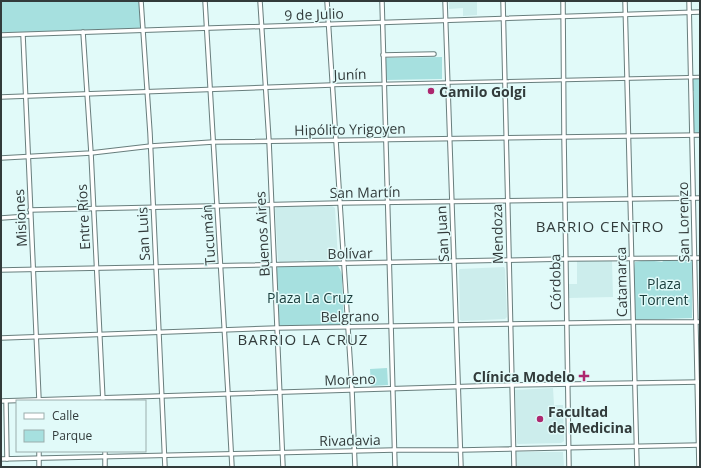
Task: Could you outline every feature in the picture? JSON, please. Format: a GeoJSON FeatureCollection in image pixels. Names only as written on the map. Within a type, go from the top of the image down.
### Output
{"type":"FeatureCollection","features":[{"type":"Feature","properties":{"kind":"street","name":"San Luis"},"geometry":{"type":"LineString","coordinates":[[141,1],[151,146],[165,467]]}},
{"type":"Feature","properties":{"kind":"street","name":"Tucumán"},"geometry":{"type":"LineString","coordinates":[[205,1],[232,467]]}},
{"type":"Feature","properties":{"kind":"street","name":"Buenos Aires"},"geometry":{"type":"LineString","coordinates":[[260,1],[260,27],[269,142],[283,467]]}},
{"type":"Feature","properties":{"kind":"street"},"geometry":{"type":"LineString","coordinates":[[326,1],[352,390],[355,467]]}},
{"type":"Feature","properties":{"kind":"street"},"geometry":{"type":"LineString","coordinates":[[382,1],[395,467]]}},
{"type":"Feature","properties":{"kind":"street","name":"San Juan"},"geometry":{"type":"LineString","coordinates":[[445,1],[461,467]]}},
{"type":"Feature","properties":{"kind":"street","name":"Mendoza"},"geometry":{"type":"LineString","coordinates":[[502,1],[514,467]]}},
{"type":"Feature","properties":{"kind":"street","name":"Córdoba"},"geometry":{"type":"LineString","coordinates":[[563,1],[568,467]]}},
{"type":"Feature","properties":{"kind":"street","name":"Catamarca"},"geometry":{"type":"LineString","coordinates":[[625,1],[637,467]]}},
{"type":"Feature","properties":{"kind":"street","name":"San Lorenzo"},"geometry":{"type":"LineString","coordinates":[[689,1],[691,135],[698,322],[699,467]]}},
{"type":"Feature","properties":{"kind":"street","name":"9 de Julio"},"geometry":{"type":"LineString","coordinates":[[1,35],[700,12]]}},
{"type":"Feature","properties":{"kind":"street","name":"Entre Ríos"},"geometry":{"type":"LineString","coordinates":[[83,32],[91,153],[103,399]]}},
{"type":"Feature","properties":{"kind":"street","name":"Misiones"},"geometry":{"type":"LineString","coordinates":[[23,35],[39,400]]}},
{"type":"Feature","properties":{"kind":"street"},"geometry":{"type":"LineString","coordinates":[[383,55],[434,54]]}},
{"type":"Feature","properties":{"kind":"street","name":"Junín"},"geometry":{"type":"LineString","coordinates":[[1,97],[384,83],[505,82],[700,77]]}},
{"type":"Feature","properties":{"kind":"street","name":"Hipólito Yrigoyen"},"geometry":{"type":"LineString","coordinates":[[1,158],[91,153],[151,146],[213,142],[700,135]]}},
{"type":"Feature","properties":{"kind":"street","name":"San Martín"},"geometry":{"type":"LineString","coordinates":[[30,210],[271,204],[700,198]]}},
{"type":"Feature","properties":{"kind":"street"},"geometry":{"type":"LineString","coordinates":[[1,218],[30,216]]}},
{"type":"Feature","properties":{"kind":"street","name":"Bolívar"},"geometry":{"type":"LineString","coordinates":[[1,270],[156,266],[700,258]]}},
{"type":"Feature","properties":{"kind":"street","name":"Belgrano"},"geometry":{"type":"LineString","coordinates":[[1,338],[277,328],[698,322]]}},
{"type":"Feature","properties":{"kind":"street","name":"Moreno"},"geometry":{"type":"LineString","coordinates":[[39,400],[459,386],[699,382]]}},
{"type":"Feature","properties":{"kind":"street","name":"Moreno"},"geometry":{"type":"LineString","coordinates":[[1,401],[16,401]]}},
{"type":"Feature","properties":{"kind":"street"},"geometry":{"type":"LineString","coordinates":[[6,401],[7,459]]}},
{"type":"Feature","properties":{"kind":"street","name":"Rivadavia"},"geometry":{"type":"LineString","coordinates":[[1,459],[354,450],[461,450],[700,445]]}},
{"type":"Feature","properties":{"kind":"street"},"geometry":{"type":"LineString","coordinates":[[39,452],[39,467]]}},
{"type":"Feature","properties":{"kind":"street"},"geometry":{"type":"LineString","coordinates":[[105,452],[105,467]]}},
{"type":"Feature","properties":{"kind":"shaded area"},"geometry":{"type":"Polygon","coordinates":[[[449,1],[477,1],[477,15],[463,16],[463,8],[449,9],[449,1]]]}},
{"type":"Feature","properties":{"kind":"shaded area"},"geometry":{"type":"Polygon","coordinates":[[[332,206],[335,208],[338,258],[335,260],[280,262],[278,260],[275,209],[277,207],[332,206]]]}},
{"type":"Feature","properties":{"kind":"shaded area"},"geometry":{"type":"Polygon","coordinates":[[[577,261],[612,261],[613,297],[569,298],[568,284],[577,284],[577,261]]]}},
{"type":"Feature","properties":{"kind":"shaded area"},"geometry":{"type":"Polygon","coordinates":[[[504,267],[507,317],[505,319],[460,320],[459,270],[504,267]]]}},
{"type":"Feature","properties":{"kind":"shaded area","name":"Facultad de Medicina"},"geometry":{"type":"Polygon","coordinates":[[[553,388],[554,405],[563,405],[564,441],[561,443],[518,444],[515,390],[553,388]]]}},
{"type":"Feature","properties":{"kind":"shaded area"},"geometry":{"type":"Polygon","coordinates":[[[516,452],[563,452],[564,467],[517,467],[516,452]]]}},
{"type":"Feature","properties":{"kind":"green space"},"geometry":{"type":"Polygon","coordinates":[[[1,1],[139,1],[141,29],[1,33],[1,1]]]}},
{"type":"Feature","properties":{"kind":"green space"},"geometry":{"type":"Polygon","coordinates":[[[442,57],[442,79],[386,80],[386,58],[442,57]]]}},
{"type":"Feature","properties":{"kind":"green space"},"geometry":{"type":"Polygon","coordinates":[[[692,78],[700,78],[700,134],[697,134],[692,129],[692,123],[694,122],[694,91],[692,91],[692,78]]]}},
{"type":"Feature","properties":{"kind":"green space","name":"Plaza Torrent"},"geometry":{"type":"Polygon","coordinates":[[[666,259],[674,261],[692,261],[692,318],[635,320],[635,284],[633,280],[635,262],[647,260],[662,262],[666,259]]]}},
{"type":"Feature","properties":{"kind":"green space","name":"Plaza La Cruz"},"geometry":{"type":"Polygon","coordinates":[[[279,266],[338,266],[343,279],[344,322],[340,326],[281,327],[277,324],[275,269],[279,266]]]}},
{"type":"Feature","properties":{"kind":"green space"},"geometry":{"type":"Polygon","coordinates":[[[387,368],[388,385],[371,386],[370,369],[387,368]]]}},
{"type":"Feature","properties":{"kind":"place","name":"Camilo Golgi"},"geometry":{"type":"Point","coordinates":[431,91]}},
{"type":"Feature","properties":{"kind":"place","name":"Clínica Modelo"},"geometry":{"type":"Point","coordinates":[584,376]}},
{"type":"Feature","properties":{"kind":"place","name":"Facultad de Medicina"},"geometry":{"type":"Point","coordinates":[540,419]}},
{"type":"Feature","properties":{"kind":"district","name":"BARRIO CENTRO"},"geometry":{"type":"Point","coordinates":[600,226]}},
{"type":"Feature","properties":{"kind":"district","name":"BARRIO LA CRUZ"},"geometry":{"type":"Point","coordinates":[303,339]}}]}
